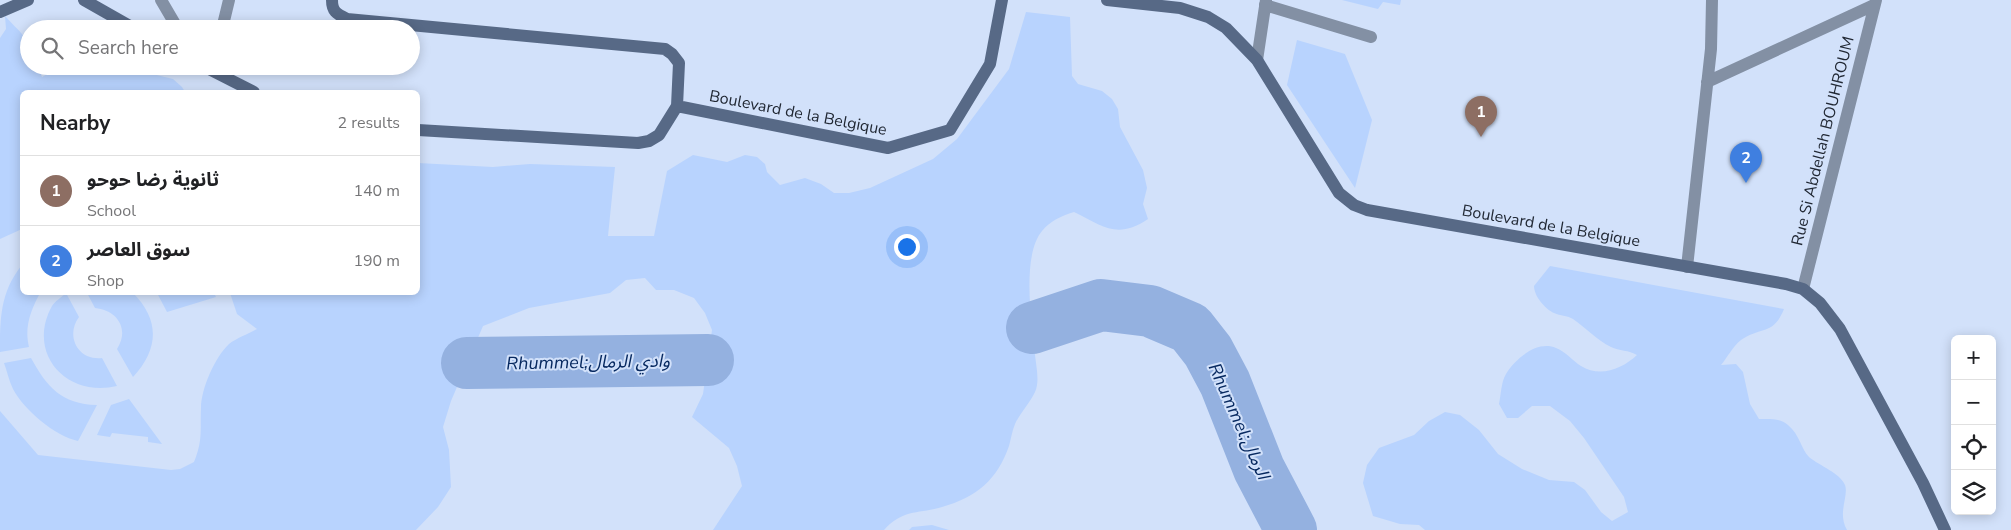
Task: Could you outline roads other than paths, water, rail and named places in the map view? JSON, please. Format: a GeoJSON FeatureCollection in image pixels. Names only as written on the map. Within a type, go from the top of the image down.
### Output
{"type":"FeatureCollection","features":[{"type":"Feature","properties":{"kind":"main road"},"geometry":{"type":"LineString","coordinates":[[84,0],[119,20]]}},
{"type":"Feature","properties":{"kind":"main road"},"geometry":{"type":"LineString","coordinates":[[332,0],[332,7],[336,14],[347,19],[358,20]]}},
{"type":"Feature","properties":{"kind":"main road","name":"Boulevard de la Belgique"},"geometry":{"type":"LineString","coordinates":[[677,106],[888,148],[950,130],[990,64],[1002,0]]}},
{"type":"Feature","properties":{"kind":"main road","name":"Boulevard de la Belgique"},"geometry":{"type":"LineString","coordinates":[[1107,0],[1180,8],[1208,17],[1226,28],[1257,60],[1339,193],[1354,205],[1367,210],[1786,284],[1802,289],[1820,303],[1840,329],[1923,483],[1944,530]]}},
{"type":"Feature","properties":{"kind":"main road"},"geometry":{"type":"LineString","coordinates":[[0,12],[26,1]]}},
{"type":"Feature","properties":{"kind":"main road"},"geometry":{"type":"LineString","coordinates":[[420,26],[665,49],[679,63],[677,106],[659,135],[649,141],[638,143],[420,130]]}},
{"type":"Feature","properties":{"kind":"main road"},"geometry":{"type":"LineString","coordinates":[[222,75],[250,90]]}},
{"type":"Feature","properties":{"kind":"street"},"geometry":{"type":"LineString","coordinates":[[162,0],[173,20]]}},
{"type":"Feature","properties":{"kind":"street"},"geometry":{"type":"LineString","coordinates":[[224,20],[229,0]]}},
{"type":"Feature","properties":{"kind":"street"},"geometry":{"type":"LineString","coordinates":[[1687,267],[1711,49],[1712,0]]}},
{"type":"Feature","properties":{"kind":"street"},"geometry":{"type":"LineString","coordinates":[[1257,60],[1265,2],[1371,37]]}},
{"type":"Feature","properties":{"kind":"street"},"geometry":{"type":"LineString","coordinates":[[1707,82],[1875,2]]}},
{"type":"Feature","properties":{"kind":"street","name":"Rue Si Abdellah BOUHROUM"},"geometry":{"type":"LineString","coordinates":[[1802,289],[1875,2]]}},
{"type":"Feature","properties":{"kind":"waterway","name":"Rhummel;الرمال"},"geometry":{"type":"LineString","coordinates":[[1032,328],[1101,305],[1150,311],[1190,328],[1208,351],[1225,383],[1259,469],[1291,530]]}},
{"type":"Feature","properties":{"kind":"waterway","name":"Rhummel;وادي الرمال"},"geometry":{"type":"LineString","coordinates":[[467,363],[708,360]]}},
{"type":"Feature","properties":{"kind":"place","name":"ثانوية رضا حوحو"},"geometry":{"type":"Point","coordinates":[1481,137]}},
{"type":"Feature","properties":{"kind":"place","name":"سوق العاصر"},"geometry":{"type":"Point","coordinates":[1746,183]}}]}
